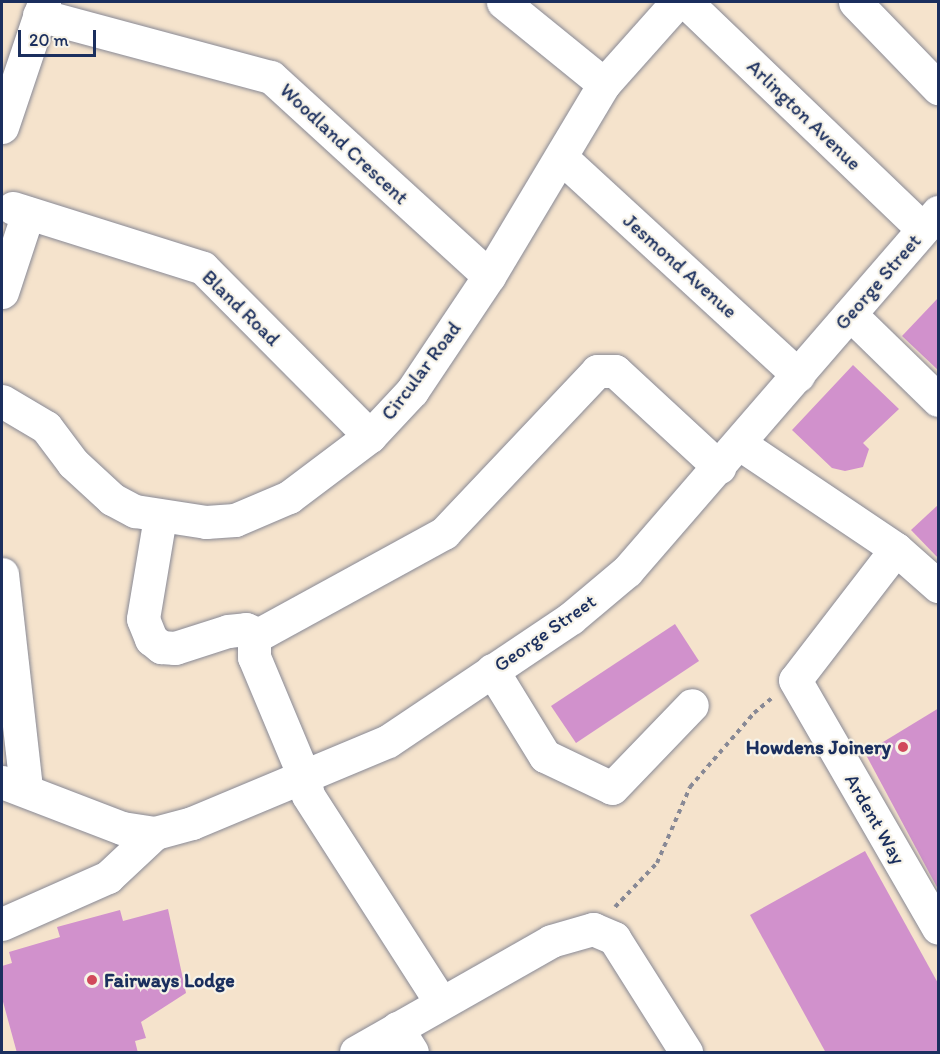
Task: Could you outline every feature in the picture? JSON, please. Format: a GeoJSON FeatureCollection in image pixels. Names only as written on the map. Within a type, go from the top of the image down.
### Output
{"type":"FeatureCollection","features":[{"type":"Feature","properties":{"kind":"street"},"geometry":{"type":"LineString","coordinates":[[503,2],[604,84]]}},
{"type":"Feature","properties":{"kind":"street","name":"Circular Road"},"geometry":{"type":"LineString","coordinates":[[2,401],[46,427],[73,463],[112,499],[135,511],[160,517],[206,522],[235,520],[264,510],[327,471],[370,436],[412,391],[489,276],[604,84],[677,2]]}},
{"type":"Feature","properties":{"kind":"street","name":"Arlington Avenue"},"geometry":{"type":"LineString","coordinates":[[686,2],[931,221]]}},
{"type":"Feature","properties":{"kind":"street"},"geometry":{"type":"LineString","coordinates":[[855,2],[939,88]]}},
{"type":"Feature","properties":{"kind":"street"},"geometry":{"type":"LineString","coordinates":[[2,127],[41,8]]}},
{"type":"Feature","properties":{"kind":"street","name":"Woodland Crescent"},"geometry":{"type":"LineString","coordinates":[[41,8],[271,77],[489,276]]}},
{"type":"Feature","properties":{"kind":"street","name":"Jesmond Avenue"},"geometry":{"type":"LineString","coordinates":[[561,158],[798,375]]}},
{"type":"Feature","properties":{"kind":"street","name":"Bland Road"},"geometry":{"type":"LineString","coordinates":[[2,292],[21,211],[203,268],[370,436]]}},
{"type":"Feature","properties":{"kind":"street","name":"George Street"},"geometry":{"type":"LineString","coordinates":[[14,786],[122,828],[155,833],[192,823],[303,774],[388,741],[571,618],[627,571],[931,221]]}},
{"type":"Feature","properties":{"kind":"street"},"geometry":{"type":"LineString","coordinates":[[850,314],[939,400]]}},
{"type":"Feature","properties":{"kind":"street"},"geometry":{"type":"LineString","coordinates":[[440,1002],[308,795],[303,774],[254,657],[251,645],[257,634],[444,532],[597,371],[615,371],[729,456],[896,549],[939,586]]}},
{"type":"Feature","properties":{"kind":"street"},"geometry":{"type":"LineString","coordinates":[[160,517],[143,619],[151,639],[160,647],[175,648],[228,630],[246,630],[257,634]]}},
{"type":"Feature","properties":{"kind":"street"},"geometry":{"type":"LineString","coordinates":[[795,680],[896,549]]}},
{"type":"Feature","properties":{"kind":"street"},"geometry":{"type":"LineString","coordinates":[[2,574],[14,786]]}},
{"type":"Feature","properties":{"kind":"street"},"geometry":{"type":"LineString","coordinates":[[492,670],[545,756],[612,788],[692,705]]}},
{"type":"Feature","properties":{"kind":"street","name":"Ardent Way"},"geometry":{"type":"LineString","coordinates":[[795,680],[939,928]]}},
{"type":"Feature","properties":{"kind":"street"},"geometry":{"type":"LineString","coordinates":[[2,924],[108,877],[155,833]]}},
{"type":"Feature","properties":{"kind":"street"},"geometry":{"type":"LineString","coordinates":[[356,1053],[405,1040],[440,1002],[551,941],[593,929],[614,939],[686,1053]]}},
{"type":"Feature","properties":{"kind":"path"},"geometry":{"type":"LineString","coordinates":[[593,929],[657,863],[690,787],[754,713],[795,680]]}},
{"type":"Feature","properties":{"kind":"building"},"geometry":{"type":"Polygon","coordinates":[[[939,297],[939,371],[902,336],[939,297]]]}},
{"type":"Feature","properties":{"kind":"building"},"geometry":{"type":"Polygon","coordinates":[[[853,365],[899,409],[863,443],[869,449],[863,467],[845,471],[832,468],[792,430],[853,365]]]}},
{"type":"Feature","properties":{"kind":"building"},"geometry":{"type":"Polygon","coordinates":[[[939,504],[939,559],[911,530],[939,504]]]}},
{"type":"Feature","properties":{"kind":"building"},"geometry":{"type":"Polygon","coordinates":[[[675,624],[699,661],[576,743],[551,706],[675,624]]]}},
{"type":"Feature","properties":{"kind":"building"},"geometry":{"type":"Polygon","coordinates":[[[939,708],[939,891],[865,753],[939,708]]]}},
{"type":"Feature","properties":{"kind":"building"},"geometry":{"type":"Polygon","coordinates":[[[865,851],[939,985],[939,1053],[826,1053],[750,915],[865,851]]]}},
{"type":"Feature","properties":{"kind":"building","name":"Fairways Lodge"},"geometry":{"type":"Polygon","coordinates":[[[168,909],[186,993],[141,1022],[146,1038],[135,1041],[138,1053],[17,1053],[2,998],[2,966],[12,963],[9,952],[60,937],[57,927],[120,910],[123,921],[168,909]]]}},
{"type":"Feature","properties":{"kind":"place","name":"Howdens Joinery"},"geometry":{"type":"Point","coordinates":[903,747]}},
{"type":"Feature","properties":{"kind":"place","name":"Fairways Lodge"},"geometry":{"type":"Point","coordinates":[92,980]}}]}
